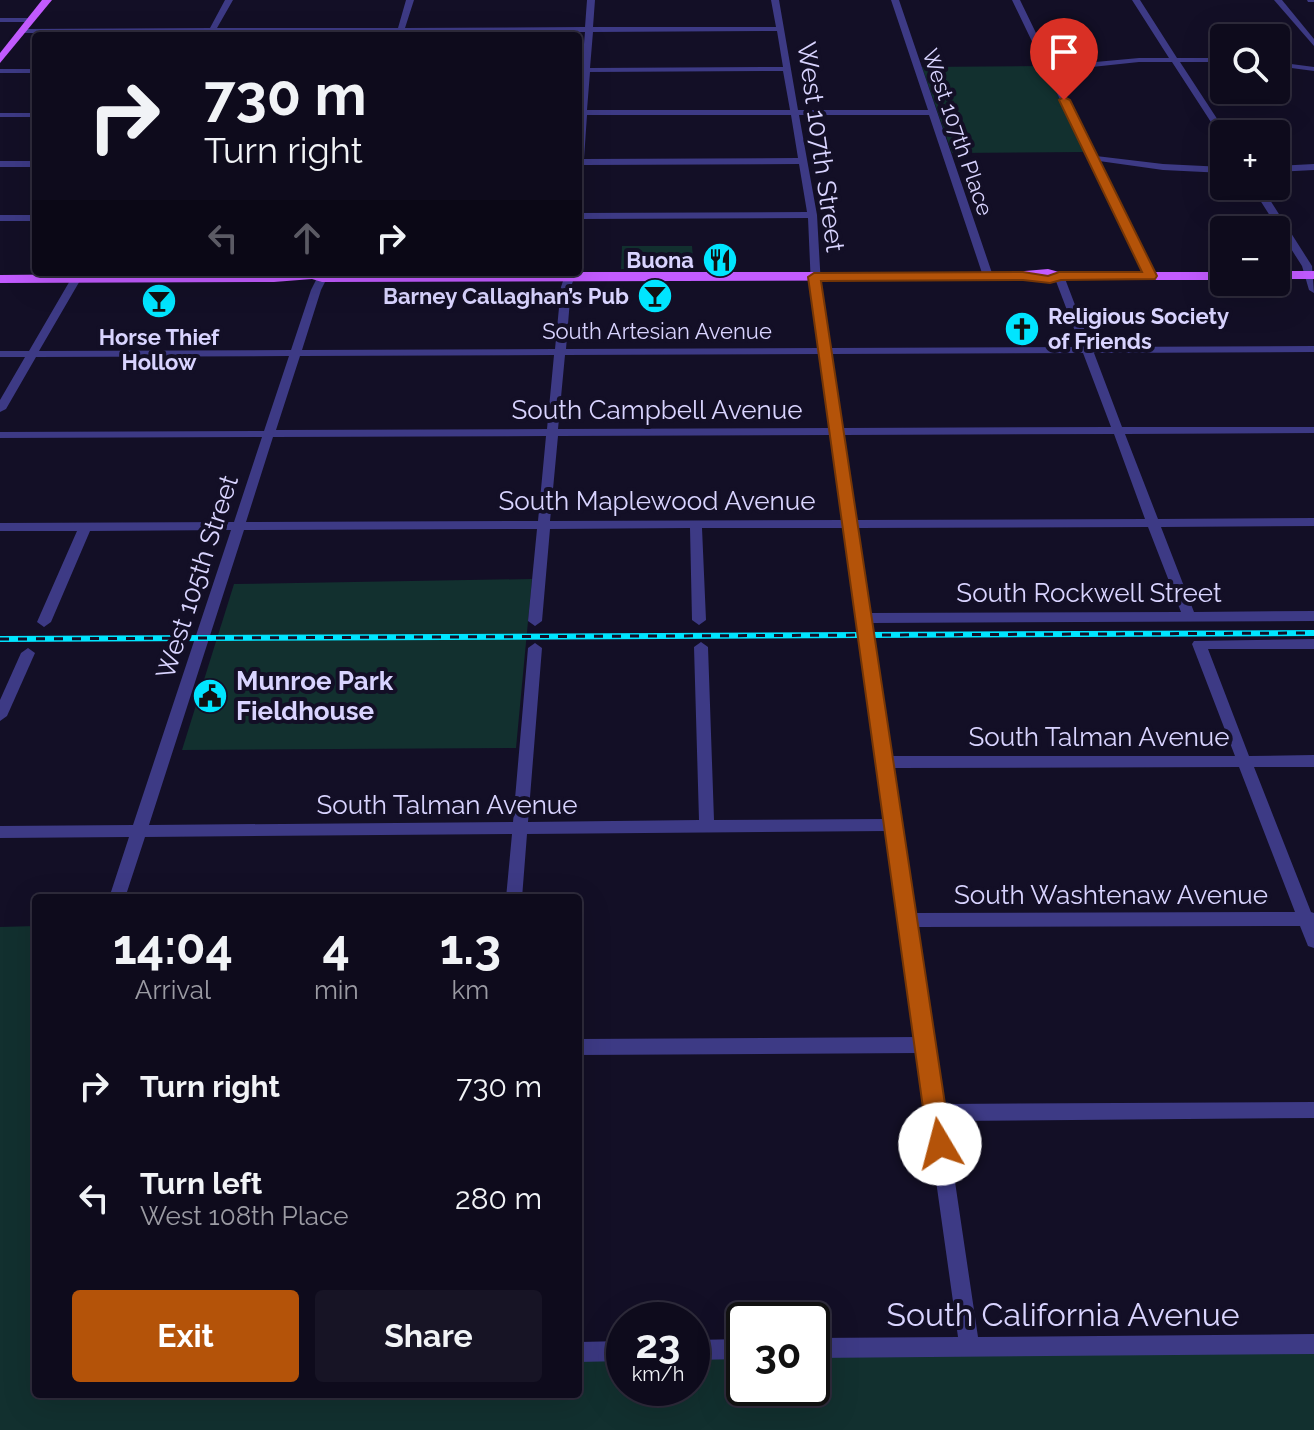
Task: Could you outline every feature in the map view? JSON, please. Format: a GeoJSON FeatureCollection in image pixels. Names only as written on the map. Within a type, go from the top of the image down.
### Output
{"type":"FeatureCollection","features":[{"type":"Feature","properties":{"kind":"main road"},"geometry":{"type":"LineString","coordinates":[[0,60],[47,0]]}},
{"type":"Feature","properties":{"kind":"main road"},"geometry":{"type":"LineString","coordinates":[[582,275],[1023,276],[1050,280],[1059,276],[1210,276]]}},
{"type":"Feature","properties":{"kind":"main road"},"geometry":{"type":"LineString","coordinates":[[1290,275],[1312,275]]}},
{"type":"Feature","properties":{"kind":"main road"},"geometry":{"type":"LineString","coordinates":[[0,279],[78,276],[274,278],[286,283],[308,283],[322,276]]}},
{"type":"Feature","properties":{"kind":"street"},"geometry":{"type":"LineString","coordinates":[[212,32],[229,0]]}},
{"type":"Feature","properties":{"kind":"street"},"geometry":{"type":"LineString","coordinates":[[400,32],[410,0]]}},
{"type":"Feature","properties":{"kind":"street"},"geometry":{"type":"LineString","coordinates":[[591,0],[582,70],[787,69]]}},
{"type":"Feature","properties":{"kind":"street","name":"West 107th Street"},"geometry":{"type":"LineString","coordinates":[[775,0],[812,215],[814,277],[969,1345]]}},
{"type":"Feature","properties":{"kind":"street","name":"West 107th Place"},"geometry":{"type":"LineString","coordinates":[[895,0],[988,276]]}},
{"type":"Feature","properties":{"kind":"street"},"geometry":{"type":"LineString","coordinates":[[1016,0],[1150,276]]}},
{"type":"Feature","properties":{"kind":"street"},"geometry":{"type":"LineString","coordinates":[[1136,0],[1213,120]]}},
{"type":"Feature","properties":{"kind":"street"},"geometry":{"type":"LineString","coordinates":[[1278,0],[1314,44]]}},
{"type":"Feature","properties":{"kind":"street"},"geometry":{"type":"LineString","coordinates":[[0,20],[31,20]]}},
{"type":"Feature","properties":{"kind":"street"},"geometry":{"type":"LineString","coordinates":[[463,32],[780,29]]}},
{"type":"Feature","properties":{"kind":"street"},"geometry":{"type":"LineString","coordinates":[[23,31],[117,32]]}},
{"type":"Feature","properties":{"kind":"street"},"geometry":{"type":"LineString","coordinates":[[1049,69],[1092,63],[1210,60]]}},
{"type":"Feature","properties":{"kind":"street"},"geometry":{"type":"LineString","coordinates":[[1290,66],[1314,69]]}},
{"type":"Feature","properties":{"kind":"street"},"geometry":{"type":"LineString","coordinates":[[0,71],[32,71]]}},
{"type":"Feature","properties":{"kind":"street"},"geometry":{"type":"LineString","coordinates":[[582,113],[933,112]]}},
{"type":"Feature","properties":{"kind":"street"},"geometry":{"type":"LineString","coordinates":[[0,115],[32,115]]}},
{"type":"Feature","properties":{"kind":"street"},"geometry":{"type":"LineString","coordinates":[[1093,158],[1210,169]]}},
{"type":"Feature","properties":{"kind":"street"},"geometry":{"type":"LineString","coordinates":[[582,162],[802,161]]}},
{"type":"Feature","properties":{"kind":"street"},"geometry":{"type":"LineString","coordinates":[[0,164],[32,164]]}},
{"type":"Feature","properties":{"kind":"street"},"geometry":{"type":"LineString","coordinates":[[1290,168],[1314,167]]}},
{"type":"Feature","properties":{"kind":"street"},"geometry":{"type":"LineString","coordinates":[[1265,200],[1312,275],[1314,290]]}},
{"type":"Feature","properties":{"kind":"street"},"geometry":{"type":"LineString","coordinates":[[582,216],[812,215]]}},
{"type":"Feature","properties":{"kind":"street"},"geometry":{"type":"LineString","coordinates":[[0,218],[32,218]]}},
{"type":"Feature","properties":{"kind":"street"},"geometry":{"type":"LineString","coordinates":[[0,409],[78,276]]}},
{"type":"Feature","properties":{"kind":"street","name":"West 105th Street"},"geometry":{"type":"LineString","coordinates":[[118,894],[324,276]]}},
{"type":"Feature","properties":{"kind":"street"},"geometry":{"type":"LineString","coordinates":[[535,621],[570,276]]}},
{"type":"Feature","properties":{"kind":"street"},"geometry":{"type":"LineString","coordinates":[[1059,276],[1189,617]]}},
{"type":"Feature","properties":{"kind":"street","name":"South Artesian Avenue"},"geometry":{"type":"LineString","coordinates":[[0,354],[1314,349]]}},
{"type":"Feature","properties":{"kind":"street","name":"South Campbell Avenue"},"geometry":{"type":"LineString","coordinates":[[0,435],[1314,430]]}},
{"type":"Feature","properties":{"kind":"street","name":"South Maplewood Avenue"},"geometry":{"type":"LineString","coordinates":[[0,527],[1314,522]]}},
{"type":"Feature","properties":{"kind":"street"},"geometry":{"type":"LineString","coordinates":[[696,525],[699,620]]}},
{"type":"Feature","properties":{"kind":"street"},"geometry":{"type":"LineString","coordinates":[[44,622],[85,527]]}},
{"type":"Feature","properties":{"kind":"street","name":"South Rockwell Street"},"geometry":{"type":"LineString","coordinates":[[864,618],[1314,616]]}},
{"type":"Feature","properties":{"kind":"street","name":"South Rockwell Street"},"geometry":{"type":"LineString","coordinates":[[1244,761],[1199,644],[1314,644]]}},
{"type":"Feature","properties":{"kind":"street"},"geometry":{"type":"LineString","coordinates":[[701,647],[707,827]]}},
{"type":"Feature","properties":{"kind":"street"},"geometry":{"type":"LineString","coordinates":[[514,894],[535,648]]}},
{"type":"Feature","properties":{"kind":"street"},"geometry":{"type":"LineString","coordinates":[[0,716],[28,653]]}},
{"type":"Feature","properties":{"kind":"street"},"geometry":{"type":"LineString","coordinates":[[1244,761],[1310,919],[1314,941]]}},
{"type":"Feature","properties":{"kind":"street","name":"South Talman Avenue"},"geometry":{"type":"LineString","coordinates":[[885,762],[1314,761]]}},
{"type":"Feature","properties":{"kind":"street","name":"South Talman Avenue"},"geometry":{"type":"LineString","coordinates":[[0,832],[894,825]]}},
{"type":"Feature","properties":{"kind":"street","name":"South Washtenaw Avenue"},"geometry":{"type":"LineString","coordinates":[[907,920],[1310,919]]}},
{"type":"Feature","properties":{"kind":"street"},"geometry":{"type":"LineString","coordinates":[[582,1047],[925,1045]]}},
{"type":"Feature","properties":{"kind":"street"},"geometry":{"type":"LineString","coordinates":[[935,1113],[1314,1110]]}},
{"type":"Feature","properties":{"kind":"street","name":"South California Avenue"},"geometry":{"type":"LineString","coordinates":[[830,1348],[1314,1344]]}},
{"type":"Feature","properties":{"kind":"street"},"geometry":{"type":"LineString","coordinates":[[582,1352],[606,1351]]}},
{"type":"Feature","properties":{"kind":"green space"},"geometry":{"type":"Polygon","coordinates":[[[1044,66],[1085,152],[952,153],[922,67],[1044,66]]]}},
{"type":"Feature","properties":{"kind":"green space"},"geometry":{"type":"Polygon","coordinates":[[[622,246],[692,246],[694,269],[621,269],[622,246]]]}},
{"type":"Feature","properties":{"kind":"green space"},"geometry":{"type":"Polygon","coordinates":[[[532,579],[516,748],[182,750],[234,584],[532,579]]]}},
{"type":"Feature","properties":{"kind":"green space"},"geometry":{"type":"Polygon","coordinates":[[[32,926],[32,1398],[582,1398],[582,1358],[606,1358],[606,1406],[710,1406],[710,1357],[726,1357],[726,1406],[830,1406],[830,1357],[1314,1353],[1314,1430],[0,1430],[0,927],[32,926]]]}},
{"type":"Feature","properties":{"kind":"railway"},"geometry":{"type":"LineString","coordinates":[[0,639],[1314,633]]}},
{"type":"Feature","properties":{"kind":"place","name":"Buona"},"geometry":{"type":"Point","coordinates":[720,260]}},
{"type":"Feature","properties":{"kind":"place","name":"Barney Callaghan’s Pub"},"geometry":{"type":"Point","coordinates":[655,296]}},
{"type":"Feature","properties":{"kind":"place","name":"Horse Thief Hollow"},"geometry":{"type":"Point","coordinates":[159,301]}},
{"type":"Feature","properties":{"kind":"place","name":"Religious Society of Friends"},"geometry":{"type":"Point","coordinates":[1022,329]}},
{"type":"Feature","properties":{"kind":"place","name":"Munroe Park Fieldhouse"},"geometry":{"type":"Point","coordinates":[210,696]}},
{"type":"Feature","properties":{"kind":"route"},"geometry":{"type":"LineString","coordinates":[[940,1144],[814,277],[1023,276],[1050,280],[1059,276],[1150,276],[1064,100]]}}]}
